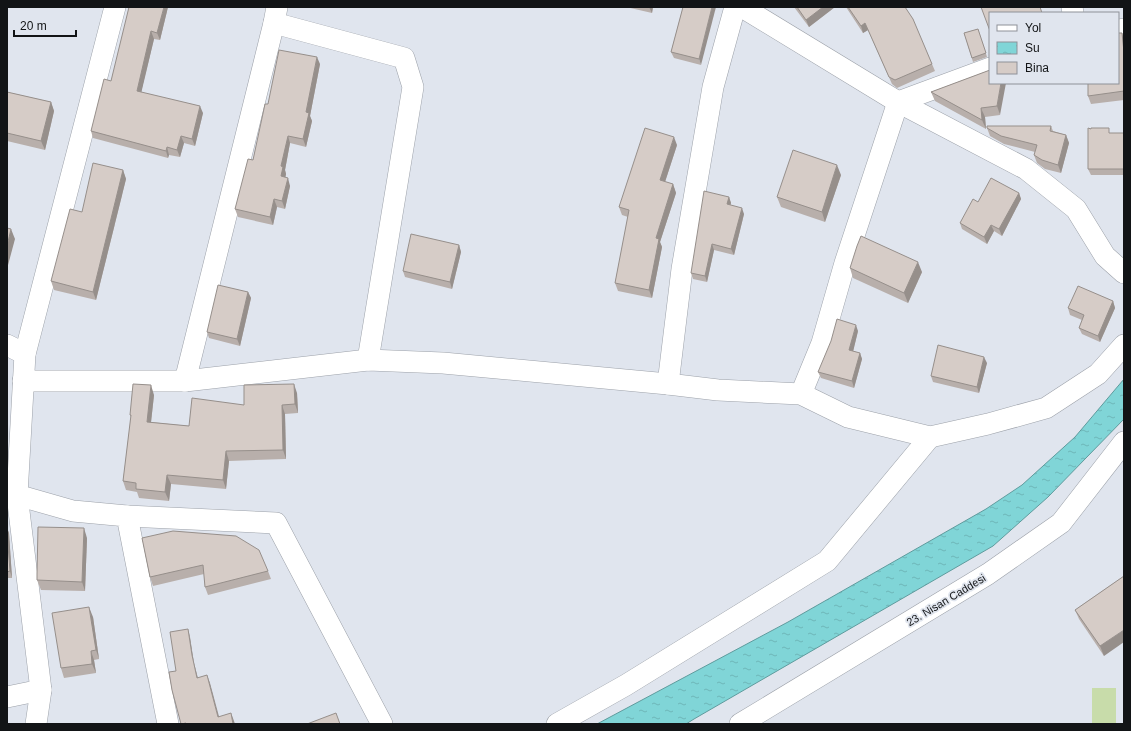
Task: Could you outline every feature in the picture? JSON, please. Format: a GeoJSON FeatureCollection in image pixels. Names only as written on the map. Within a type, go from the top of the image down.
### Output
{"type":"FeatureCollection","features":[{"type":"Feature","properties":{"kind":"street"},"geometry":{"type":"LineString","coordinates":[[36,724],[42,690],[12,494],[23,381],[16,349],[115,7]]}},
{"type":"Feature","properties":{"kind":"street"},"geometry":{"type":"LineString","coordinates":[[668,384],[682,269],[713,87],[735,7]]}},
{"type":"Feature","properties":{"kind":"street"},"geometry":{"type":"LineString","coordinates":[[742,7],[898,102],[1026,169],[1076,209],[1105,256],[1124,273]]}},
{"type":"Feature","properties":{"kind":"street"},"geometry":{"type":"LineString","coordinates":[[185,381],[276,15],[404,58],[413,87],[368,360]]}},
{"type":"Feature","properties":{"kind":"street"},"geometry":{"type":"LineString","coordinates":[[898,102],[989,68]]}},
{"type":"Feature","properties":{"kind":"street"},"geometry":{"type":"LineString","coordinates":[[801,394],[822,343],[845,263],[898,102]]}},
{"type":"Feature","properties":{"kind":"street"},"geometry":{"type":"LineString","coordinates":[[23,381],[185,381],[368,360],[443,363],[718,390],[801,394],[848,417],[930,437],[988,424],[1046,408],[1098,374],[1124,345]]}},
{"type":"Feature","properties":{"kind":"street"},"geometry":{"type":"LineString","coordinates":[[557,724],[626,685],[827,561],[930,437]]}},
{"type":"Feature","properties":{"kind":"street","name":"23. Nisan Caddesi"},"geometry":{"type":"LineString","coordinates":[[740,724],[988,574],[1061,523],[1124,442]]}},
{"type":"Feature","properties":{"kind":"street"},"geometry":{"type":"LineString","coordinates":[[12,494],[74,511],[127,516],[276,523],[382,724]]}},
{"type":"Feature","properties":{"kind":"street"},"geometry":{"type":"LineString","coordinates":[[127,516],[168,724]]}},
{"type":"Feature","properties":{"kind":"street"},"geometry":{"type":"LineString","coordinates":[[7,697],[42,690]]}},
{"type":"Feature","properties":{"kind":"green space"},"geometry":{"type":"Polygon","coordinates":[[[1092,688],[1116,688],[1116,724],[1092,724],[1092,688]]]}},
{"type":"Feature","properties":{"kind":"water"},"geometry":{"type":"Polygon","coordinates":[[[1124,379],[1124,419],[1048,497],[993,546],[686,724],[597,724],[788,622],[986,509],[1022,485],[1075,437],[1124,379]]]}},
{"type":"Feature","properties":{"kind":"building"},"geometry":{"type":"Polygon","coordinates":[[[129,7],[164,7],[157,33],[151,31],[137,91],[200,106],[192,139],[181,136],[177,150],[167,147],[166,151],[91,131],[104,79],[111,81],[129,7]]]}},
{"type":"Feature","properties":{"kind":"building"},"geometry":{"type":"Polygon","coordinates":[[[683,7],[712,7],[699,59],[671,52],[683,7]]]}},
{"type":"Feature","properties":{"kind":"building"},"geometry":{"type":"Polygon","coordinates":[[[797,7],[823,7],[806,20],[797,7]]]}},
{"type":"Feature","properties":{"kind":"building"},"geometry":{"type":"Polygon","coordinates":[[[848,7],[905,7],[913,19],[932,64],[895,80],[889,77],[865,23],[861,26],[848,7]]]}},
{"type":"Feature","properties":{"kind":"building"},"geometry":{"type":"Polygon","coordinates":[[[981,7],[1040,7],[1042,12],[989,12],[989,28],[981,7]]]}},
{"type":"Feature","properties":{"kind":"building"},"geometry":{"type":"Polygon","coordinates":[[[978,29],[986,53],[972,58],[964,33],[978,29]]]}},
{"type":"Feature","properties":{"kind":"building"},"geometry":{"type":"Polygon","coordinates":[[[1119,33],[1122,33],[1124,52],[1124,91],[1088,96],[1088,84],[1119,84],[1119,33]]]}},
{"type":"Feature","properties":{"kind":"building"},"geometry":{"type":"Polygon","coordinates":[[[279,50],[317,57],[306,112],[309,113],[303,139],[288,136],[281,166],[283,167],[281,176],[288,178],[282,201],[274,199],[270,217],[235,209],[248,159],[253,160],[265,104],[268,104],[279,50]]]}},
{"type":"Feature","properties":{"kind":"building"},"geometry":{"type":"Polygon","coordinates":[[[989,70],[989,84],[1001,84],[997,106],[981,108],[982,120],[931,92],[989,70]]]}},
{"type":"Feature","properties":{"kind":"building"},"geometry":{"type":"Polygon","coordinates":[[[7,92],[51,102],[41,141],[7,133],[7,92]]]}},
{"type":"Feature","properties":{"kind":"building"},"geometry":{"type":"Polygon","coordinates":[[[987,126],[1051,126],[1050,131],[1066,135],[1058,165],[1042,160],[1034,155],[1037,145],[1001,136],[987,128],[987,126]]]}},
{"type":"Feature","properties":{"kind":"building"},"geometry":{"type":"Polygon","coordinates":[[[645,128],[674,137],[660,180],[673,184],[656,238],[659,239],[649,290],[615,283],[629,210],[619,207],[645,128]]]}},
{"type":"Feature","properties":{"kind":"building"},"geometry":{"type":"Polygon","coordinates":[[[1088,128],[1109,128],[1109,133],[1124,133],[1124,169],[1088,169],[1088,128]]]}},
{"type":"Feature","properties":{"kind":"building"},"geometry":{"type":"Polygon","coordinates":[[[793,150],[837,165],[822,212],[777,197],[793,150]]]}},
{"type":"Feature","properties":{"kind":"building"},"geometry":{"type":"Polygon","coordinates":[[[93,163],[123,170],[93,292],[51,281],[70,209],[82,212],[93,163]]]}},
{"type":"Feature","properties":{"kind":"building"},"geometry":{"type":"Polygon","coordinates":[[[991,178],[1019,193],[999,229],[991,225],[984,237],[960,223],[973,199],[978,202],[991,178]]]}},
{"type":"Feature","properties":{"kind":"building"},"geometry":{"type":"Polygon","coordinates":[[[704,191],[729,197],[727,204],[742,208],[731,249],[712,244],[705,276],[691,273],[704,191]]]}},
{"type":"Feature","properties":{"kind":"building"},"geometry":{"type":"Polygon","coordinates":[[[7,228],[11,229],[7,246],[7,228]]]}},
{"type":"Feature","properties":{"kind":"building"},"geometry":{"type":"Polygon","coordinates":[[[411,234],[459,245],[450,282],[403,271],[411,234]]]}},
{"type":"Feature","properties":{"kind":"building"},"geometry":{"type":"Polygon","coordinates":[[[861,236],[918,262],[904,293],[850,268],[861,236]]]}},
{"type":"Feature","properties":{"kind":"building"},"geometry":{"type":"Polygon","coordinates":[[[218,285],[248,292],[237,339],[207,332],[218,285]]]}},
{"type":"Feature","properties":{"kind":"building"},"geometry":{"type":"Polygon","coordinates":[[[1078,286],[1113,301],[1098,336],[1079,328],[1084,315],[1068,308],[1078,286]]]}},
{"type":"Feature","properties":{"kind":"building"},"geometry":{"type":"Polygon","coordinates":[[[837,319],[856,325],[849,350],[860,353],[852,381],[818,372],[831,341],[837,319]]]}},
{"type":"Feature","properties":{"kind":"building"},"geometry":{"type":"Polygon","coordinates":[[[938,345],[984,357],[977,387],[931,376],[938,345]]]}},
{"type":"Feature","properties":{"kind":"building"},"geometry":{"type":"Polygon","coordinates":[[[133,384],[151,385],[147,422],[189,426],[192,398],[244,405],[244,385],[294,384],[295,404],[282,405],[283,450],[226,451],[223,480],[167,475],[165,492],[136,489],[136,483],[123,481],[133,384]]]}},
{"type":"Feature","properties":{"kind":"building"},"geometry":{"type":"Polygon","coordinates":[[[38,527],[84,528],[82,582],[37,580],[38,527]]]}},
{"type":"Feature","properties":{"kind":"building"},"geometry":{"type":"Polygon","coordinates":[[[173,531],[236,536],[259,550],[268,571],[205,587],[203,565],[150,577],[142,538],[173,531]]]}},
{"type":"Feature","properties":{"kind":"building"},"geometry":{"type":"Polygon","coordinates":[[[7,533],[10,571],[7,572],[7,533]]]}},
{"type":"Feature","properties":{"kind":"building"},"geometry":{"type":"Polygon","coordinates":[[[1124,576],[1124,630],[1100,646],[1075,610],[1124,576]]]}},
{"type":"Feature","properties":{"kind":"building"},"geometry":{"type":"Polygon","coordinates":[[[89,607],[96,650],[91,651],[92,664],[61,668],[52,613],[89,607]]]}},
{"type":"Feature","properties":{"kind":"building"},"geometry":{"type":"Polygon","coordinates":[[[188,629],[197,678],[207,675],[218,717],[231,713],[233,724],[181,724],[169,672],[176,671],[170,632],[188,629]]]}},
{"type":"Feature","properties":{"kind":"building"},"geometry":{"type":"Polygon","coordinates":[[[336,713],[340,724],[307,724],[336,713]]]}}]}
